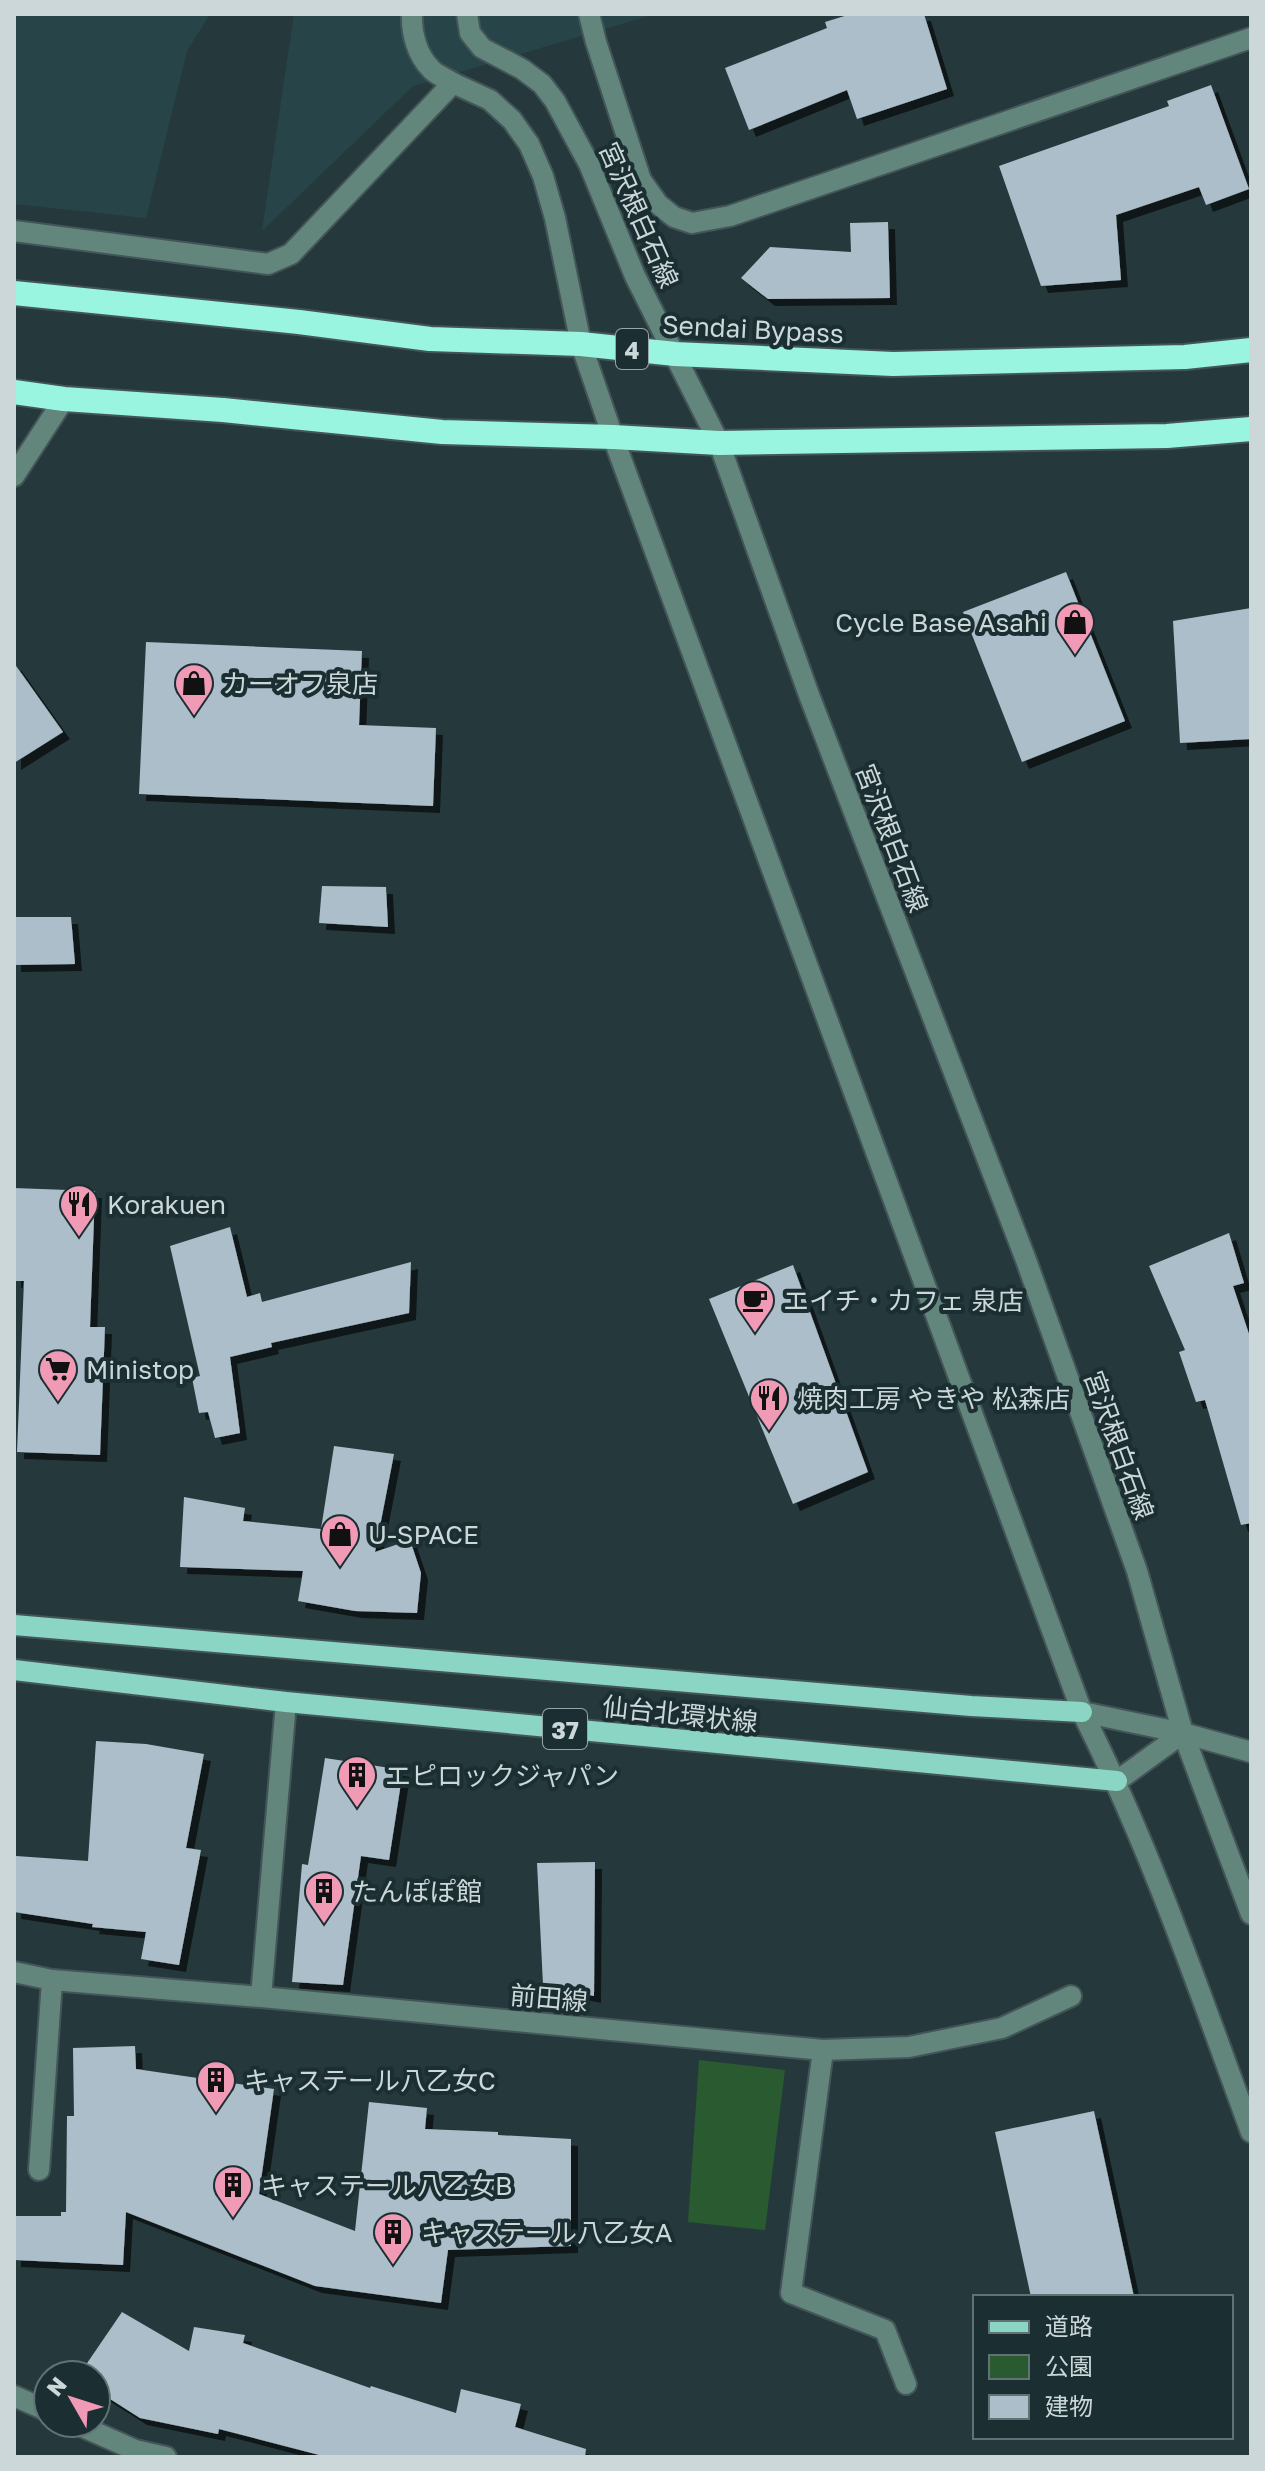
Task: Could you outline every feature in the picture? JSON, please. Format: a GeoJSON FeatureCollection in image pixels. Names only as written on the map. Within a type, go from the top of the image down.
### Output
{"type":"FeatureCollection","features":[{"type":"Feature","properties":{"kind":"highway","name":"Sendai Bypass"},"geometry":{"type":"LineString","coordinates":[[14,293],[299,322],[430,339],[581,344],[675,354],[893,364],[1185,357],[1251,350]]}},
{"type":"Feature","properties":{"kind":"highway"},"geometry":{"type":"LineString","coordinates":[[14,392],[442,432],[719,443],[1167,436],[1251,429]]}},
{"type":"Feature","properties":{"kind":"main road","name":"仙台北環状線"},"geometry":{"type":"LineString","coordinates":[[14,1625],[971,1706],[1082,1712]]}},
{"type":"Feature","properties":{"kind":"main road","name":"仙台北環状線"},"geometry":{"type":"LineString","coordinates":[[14,1670],[286,1702],[1117,1781]]}},
{"type":"Feature","properties":{"kind":"street"},"geometry":{"type":"LineString","coordinates":[[412,14],[412,30],[420,53],[431,70],[490,100],[512,120],[529,144],[543,176],[555,218],[581,344],[613,437],[1082,1712],[1117,1781],[1164,1897],[1251,2132]]}},
{"type":"Feature","properties":{"kind":"street","name":"宮沢根白石線"},"geometry":{"type":"LineString","coordinates":[[467,14],[470,33],[482,48],[522,69],[542,84],[555,101],[589,164],[635,276],[719,443],[809,695],[1031,1275],[1137,1571],[1183,1733],[1251,1914]]}},
{"type":"Feature","properties":{"kind":"street"},"geometry":{"type":"LineString","coordinates":[[588,17],[641,180],[658,204],[674,217],[692,223],[730,216],[1251,38]]}},
{"type":"Feature","properties":{"kind":"street"},"geometry":{"type":"LineString","coordinates":[[14,231],[268,264],[291,254],[453,83]]}},
{"type":"Feature","properties":{"kind":"street"},"geometry":{"type":"LineString","coordinates":[[14,476],[64,399]]}},
{"type":"Feature","properties":{"kind":"street"},"geometry":{"type":"LineString","coordinates":[[261,1997],[286,1702]]}},
{"type":"Feature","properties":{"kind":"street"},"geometry":{"type":"LineString","coordinates":[[1082,1712],[1183,1733],[1251,1752]]}},
{"type":"Feature","properties":{"kind":"street"},"geometry":{"type":"LineString","coordinates":[[1117,1781],[1183,1733]]}},
{"type":"Feature","properties":{"kind":"street","name":"前田線"},"geometry":{"type":"LineString","coordinates":[[14,1972],[52,1980],[823,2050],[909,2047],[1002,2028],[1071,1996]]}},
{"type":"Feature","properties":{"kind":"street"},"geometry":{"type":"LineString","coordinates":[[39,2170],[52,1980]]}},
{"type":"Feature","properties":{"kind":"street"},"geometry":{"type":"LineString","coordinates":[[823,2050],[791,2293],[885,2330],[906,2384]]}},
{"type":"Feature","properties":{"kind":"street"},"geometry":{"type":"LineString","coordinates":[[106,2439],[134,2453],[166,2457]]}},
{"type":"Feature","properties":{"kind":"shaded area"},"geometry":{"type":"Polygon","coordinates":[[[14,14],[210,14],[187,51],[146,218],[14,204],[14,14]]]}},
{"type":"Feature","properties":{"kind":"shaded area"},"geometry":{"type":"Polygon","coordinates":[[[294,14],[655,14],[413,86],[262,231],[294,14]]]}},
{"type":"Feature","properties":{"kind":"green space"},"geometry":{"type":"Polygon","coordinates":[[[699,2060],[785,2070],[765,2230],[688,2222],[699,2060]]]}},
{"type":"Feature","properties":{"kind":"building"},"geometry":{"type":"Polygon","coordinates":[[[851,14],[924,14],[947,89],[857,119],[847,90],[749,130],[725,68],[827,28],[825,22],[851,14]]]}},
{"type":"Feature","properties":{"kind":"building"},"geometry":{"type":"Polygon","coordinates":[[[1211,85],[1249,189],[1206,205],[1199,187],[1116,215],[1121,280],[1041,286],[999,166],[1169,106],[1167,101],[1211,85]]]}},
{"type":"Feature","properties":{"kind":"building"},"geometry":{"type":"Polygon","coordinates":[[[888,222],[890,298],[768,299],[741,278],[770,247],[851,252],[850,223],[888,222]]]}},
{"type":"Feature","properties":{"kind":"building"},"geometry":{"type":"Polygon","coordinates":[[[1066,572],[1125,721],[1022,762],[963,612],[1066,572]]]}},
{"type":"Feature","properties":{"kind":"building"},"geometry":{"type":"Polygon","coordinates":[[[1251,608],[1251,739],[1180,743],[1173,621],[1251,608]]]}},
{"type":"Feature","properties":{"kind":"building"},"geometry":{"type":"Polygon","coordinates":[[[146,642],[362,651],[359,725],[436,728],[433,806],[139,794],[146,642]]]}},
{"type":"Feature","properties":{"kind":"building"},"geometry":{"type":"Polygon","coordinates":[[[14,663],[63,732],[14,763],[14,663]]]}},
{"type":"Feature","properties":{"kind":"building"},"geometry":{"type":"Polygon","coordinates":[[[322,886],[386,887],[388,927],[319,923],[322,886]]]}},
{"type":"Feature","properties":{"kind":"building"},"geometry":{"type":"Polygon","coordinates":[[[14,917],[71,917],[75,964],[14,965],[14,917]]]}},
{"type":"Feature","properties":{"kind":"building"},"geometry":{"type":"Polygon","coordinates":[[[14,1188],[95,1191],[90,1327],[105,1327],[100,1455],[17,1452],[24,1281],[14,1281],[14,1188]]]}},
{"type":"Feature","properties":{"kind":"building"},"geometry":{"type":"Polygon","coordinates":[[[230,1227],[247,1297],[260,1293],[262,1302],[411,1262],[409,1313],[271,1343],[272,1347],[230,1357],[240,1433],[215,1438],[208,1412],[199,1413],[192,1378],[200,1376],[170,1246],[230,1227]]]}},
{"type":"Feature","properties":{"kind":"building"},"geometry":{"type":"Polygon","coordinates":[[[1229,1233],[1244,1283],[1233,1286],[1251,1340],[1251,1523],[1241,1525],[1205,1400],[1196,1402],[1179,1352],[1185,1350],[1149,1266],[1229,1233]]]}},
{"type":"Feature","properties":{"kind":"building"},"geometry":{"type":"Polygon","coordinates":[[[793,1265],[868,1472],[793,1504],[709,1299],[793,1265]]]}},
{"type":"Feature","properties":{"kind":"building"},"geometry":{"type":"Polygon","coordinates":[[[334,1446],[394,1454],[375,1552],[410,1540],[421,1573],[417,1613],[355,1611],[298,1601],[303,1571],[180,1567],[184,1497],[245,1508],[243,1521],[321,1529],[334,1446]]]}},
{"type":"Feature","properties":{"kind":"building"},"geometry":{"type":"Polygon","coordinates":[[[96,1741],[146,1744],[204,1754],[186,1848],[201,1850],[179,1965],[141,1959],[146,1932],[92,1927],[93,1924],[14,1912],[16,1856],[88,1861],[96,1741]]]}},
{"type":"Feature","properties":{"kind":"building"},"geometry":{"type":"Polygon","coordinates":[[[325,1758],[403,1770],[389,1860],[361,1856],[343,1985],[292,1982],[302,1864],[308,1865],[325,1758]]]}},
{"type":"Feature","properties":{"kind":"building"},"geometry":{"type":"Polygon","coordinates":[[[595,1862],[594,1996],[543,1985],[537,1863],[595,1862]]]}},
{"type":"Feature","properties":{"kind":"building"},"geometry":{"type":"Polygon","coordinates":[[[135,2046],[136,2069],[274,2089],[259,2194],[355,2231],[369,2102],[427,2108],[425,2129],[571,2139],[571,2246],[448,2250],[441,2303],[315,2286],[126,2212],[123,2265],[14,2260],[14,2216],[61,2216],[61,2212],[66,2212],[67,2116],[74,2116],[73,2048],[135,2046]]]}},
{"type":"Feature","properties":{"kind":"building"},"geometry":{"type":"Polygon","coordinates":[[[1094,2111],[1134,2295],[1031,2295],[995,2132],[1094,2111]]]}},
{"type":"Feature","properties":{"kind":"building"},"geometry":{"type":"Polygon","coordinates":[[[122,2312],[189,2351],[194,2327],[245,2335],[243,2343],[370,2388],[456,2413],[461,2389],[521,2404],[515,2427],[586,2449],[585,2457],[327,2457],[219,2429],[218,2434],[140,2418],[112,2400],[112,2359],[90,2359],[122,2312]]]}},
{"type":"Feature","properties":{"kind":"place","name":"Cycle Base Asahi"},"geometry":{"type":"Point","coordinates":[1075,656]}},
{"type":"Feature","properties":{"kind":"place","name":"カーオフ泉店"},"geometry":{"type":"Point","coordinates":[194,717]}},
{"type":"Feature","properties":{"kind":"place","name":"Korakuen"},"geometry":{"type":"Point","coordinates":[79,1238]}},
{"type":"Feature","properties":{"kind":"place","name":"エイチ・カフェ 泉店"},"geometry":{"type":"Point","coordinates":[755,1334]}},
{"type":"Feature","properties":{"kind":"place","name":"Ministop"},"geometry":{"type":"Point","coordinates":[58,1403]}},
{"type":"Feature","properties":{"kind":"place","name":"焼肉工房 やきや 松森店"},"geometry":{"type":"Point","coordinates":[769,1432]}},
{"type":"Feature","properties":{"kind":"place","name":"U-SPACE"},"geometry":{"type":"Point","coordinates":[340,1568]}},
{"type":"Feature","properties":{"kind":"place","name":"エピロックジャパン"},"geometry":{"type":"Point","coordinates":[357,1809]}},
{"type":"Feature","properties":{"kind":"place","name":"たんぽぽ館"},"geometry":{"type":"Point","coordinates":[324,1925]}},
{"type":"Feature","properties":{"kind":"place","name":"キャステール八乙女C"},"geometry":{"type":"Point","coordinates":[216,2114]}},
{"type":"Feature","properties":{"kind":"place","name":"キャステール八乙女B"},"geometry":{"type":"Point","coordinates":[233,2219]}},
{"type":"Feature","properties":{"kind":"place","name":"キャステール八乙女A"},"geometry":{"type":"Point","coordinates":[393,2266]}}]}
